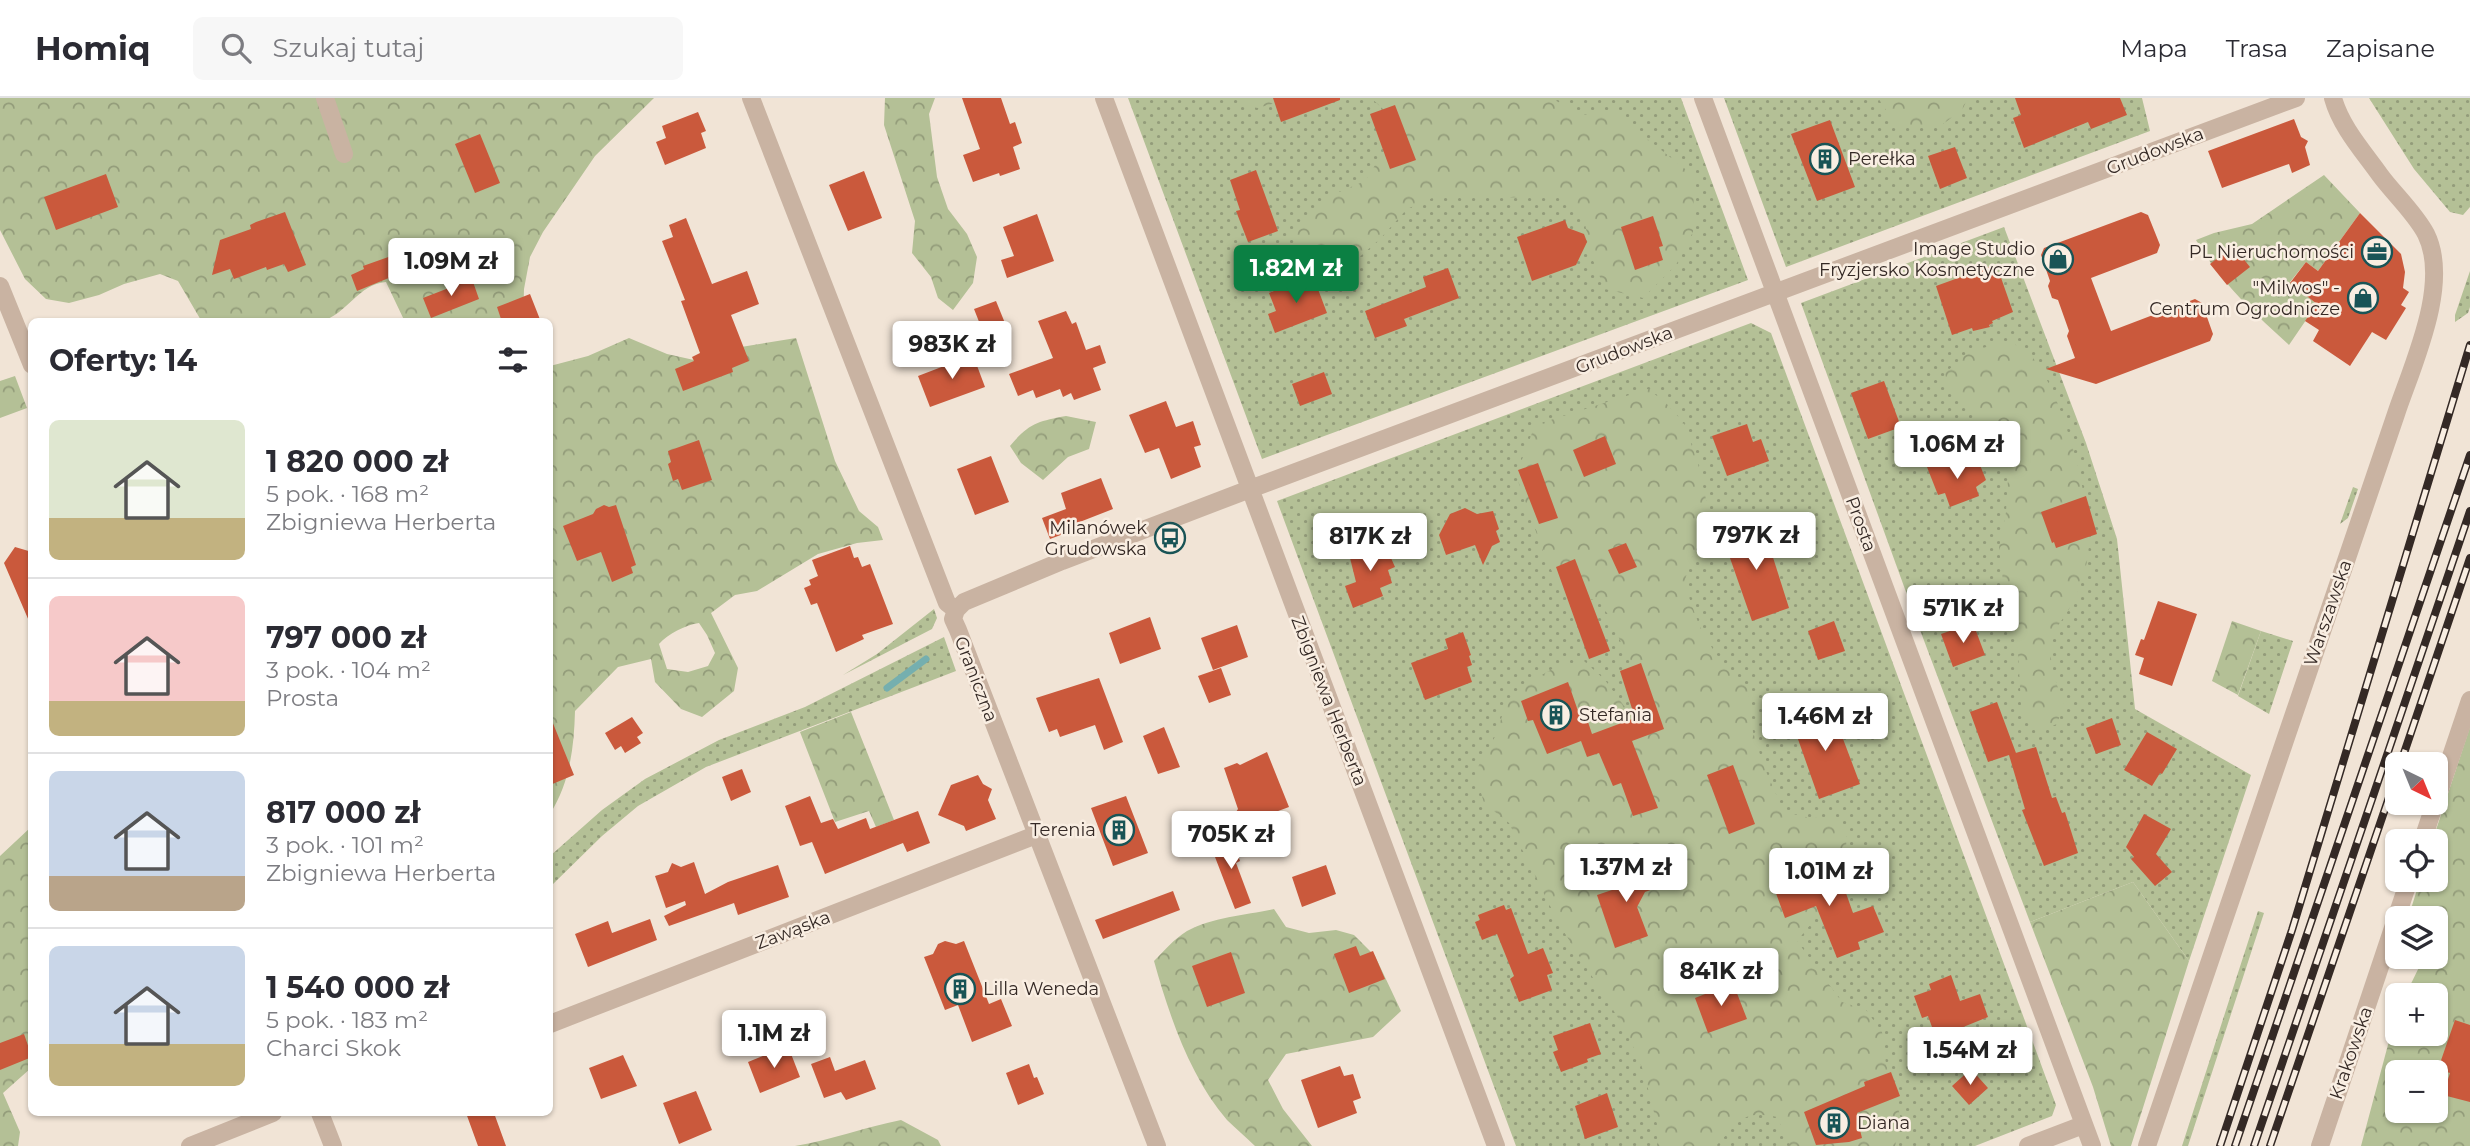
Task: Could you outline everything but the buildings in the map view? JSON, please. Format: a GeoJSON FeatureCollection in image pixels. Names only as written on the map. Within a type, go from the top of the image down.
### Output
{"type":"FeatureCollection","features":[{"type":"Feature","properties":{"kind":"street"},"geometry":{"type":"LineString","coordinates":[[326,98],[344,154]]}},
{"type":"Feature","properties":{"kind":"street","name":"Graniczna"},"geometry":{"type":"LineString","coordinates":[[751,98],[947,603],[956,610],[953,619],[1157,1146]]}},
{"type":"Feature","properties":{"kind":"street","name":"Zbigniewa Herberta"},"geometry":{"type":"LineString","coordinates":[[1104,98],[1496,1146]]}},
{"type":"Feature","properties":{"kind":"street","name":"Prosta"},"geometry":{"type":"LineString","coordinates":[[1703,98],[2092,1146]]}},
{"type":"Feature","properties":{"kind":"street","name":"Grudowska"},"geometry":{"type":"LineString","coordinates":[[956,610],[964,602],[1062,561],[1250,489],[2295,98]]}},
{"type":"Feature","properties":{"kind":"street","name":"Warszawska"},"geometry":{"type":"LineString","coordinates":[[2147,1146],[2396,414],[2426,324],[2432,297],[2434,259],[2425,232],[2349,133],[2333,98]]}},
{"type":"Feature","properties":{"kind":"street"},"geometry":{"type":"LineString","coordinates":[[0,286],[28,355]]}},
{"type":"Feature","properties":{"kind":"street"},"geometry":{"type":"LineString","coordinates":[[2448,766],[2470,700]]}},
{"type":"Feature","properties":{"kind":"street","name":"Zawąska"},"geometry":{"type":"LineString","coordinates":[[553,1023],[1036,835]]}},
{"type":"Feature","properties":{"kind":"street","name":"Krakowska"},"geometry":{"type":"LineString","coordinates":[[2320,1146],[2405,892]]}},
{"type":"Feature","properties":{"kind":"street"},"geometry":{"type":"LineString","coordinates":[[190,1146],[265,1116]]}},
{"type":"Feature","properties":{"kind":"street"},"geometry":{"type":"LineString","coordinates":[[321,1116],[333,1146]]}},
{"type":"Feature","properties":{"kind":"street"},"geometry":{"type":"LineString","coordinates":[[2028,1146],[2083,1125]]}},
{"type":"Feature","properties":{"kind":"green space"},"geometry":{"type":"Polygon","coordinates":[[[0,98],[654,98],[595,156],[543,232],[530,257],[524,289],[523,318],[403,318],[386,282],[360,293],[330,318],[200,318],[178,281],[160,274],[69,303],[46,299],[25,279],[0,230],[0,98]]]}},
{"type":"Feature","properties":{"kind":"green space"},"geometry":{"type":"Polygon","coordinates":[[[885,98],[935,98],[929,114],[937,177],[948,209],[967,234],[977,257],[973,283],[953,310],[938,298],[931,277],[912,253],[915,221],[884,125],[885,98]]]}},
{"type":"Feature","properties":{"kind":"green space"},"geometry":{"type":"Polygon","coordinates":[[[1128,98],[1681,98],[1748,280],[1262,459],[1128,98]]]}},
{"type":"Feature","properties":{"kind":"green space"},"geometry":{"type":"Polygon","coordinates":[[[1234,98],[1294,98],[1257,108],[1234,98]]]}},
{"type":"Feature","properties":{"kind":"green space"},"geometry":{"type":"Polygon","coordinates":[[[1371,98],[1551,98],[1582,115],[1612,111],[1694,176],[1693,232],[1676,265],[1643,298],[1605,289],[1592,258],[1585,224],[1559,195],[1504,198],[1468,194],[1439,195],[1407,209],[1380,239],[1341,273],[1317,276],[1301,259],[1293,230],[1325,198],[1365,181],[1389,143],[1383,109],[1371,98]]]}},
{"type":"Feature","properties":{"kind":"green space"},"geometry":{"type":"Polygon","coordinates":[[[1724,98],[2142,98],[2150,131],[1786,267],[1724,98]]]}},
{"type":"Feature","properties":{"kind":"green space"},"geometry":{"type":"Polygon","coordinates":[[[1878,98],[1968,98],[1962,110],[1943,124],[1910,128],[1894,122],[1878,98]]]}},
{"type":"Feature","properties":{"kind":"green space"},"geometry":{"type":"Polygon","coordinates":[[[2369,98],[2470,98],[2470,207],[2463,215],[2450,212],[2414,169],[2369,98]]]}},
{"type":"Feature","properties":{"kind":"green space"},"geometry":{"type":"Polygon","coordinates":[[[2324,175],[2360,213],[2318,271],[2306,262],[2290,282],[2317,304],[2289,345],[2226,283],[2196,240],[2252,224],[2324,175]]]}},
{"type":"Feature","properties":{"kind":"green space"},"geometry":{"type":"Polygon","coordinates":[[[2004,227],[2086,443],[2117,539],[2135,709],[2251,775],[2189,961],[2133,882],[2030,922],[1801,303],[2004,227]]]}},
{"type":"Feature","properties":{"kind":"green space"},"geometry":{"type":"Polygon","coordinates":[[[2470,271],[2470,307],[2468,313],[2455,322],[2455,315],[2470,271]]]}},
{"type":"Feature","properties":{"kind":"green space"},"geometry":{"type":"Polygon","coordinates":[[[1751,323],[1771,333],[2056,1105],[2052,1116],[1975,1146],[1516,1146],[1277,501],[1751,323]]]}},
{"type":"Feature","properties":{"kind":"green space"},"geometry":{"type":"Polygon","coordinates":[[[629,338],[667,354],[694,360],[741,347],[796,338],[835,461],[859,511],[878,527],[883,540],[857,543],[818,554],[757,591],[735,595],[711,613],[738,668],[734,691],[702,717],[681,709],[655,682],[651,659],[618,667],[575,711],[570,764],[553,809],[553,365],[588,356],[629,338]],[[699,623],[672,633],[659,644],[667,669],[688,672],[708,666],[715,653],[699,623]]]}},
{"type":"Feature","properties":{"kind":"green space"},"geometry":{"type":"Polygon","coordinates":[[[2003,343],[2019,346],[2033,358],[2059,406],[2078,468],[2088,524],[2089,543],[2083,577],[2073,601],[2052,636],[2051,643],[2053,670],[2064,703],[2057,724],[2036,732],[2021,705],[2017,634],[2004,589],[1999,548],[2006,512],[2009,462],[1994,428],[1969,411],[1948,390],[1945,373],[1970,351],[2003,343]]]}},
{"type":"Feature","properties":{"kind":"green space"},"geometry":{"type":"Polygon","coordinates":[[[15,376],[27,408],[0,418],[0,381],[15,376]]]}},
{"type":"Feature","properties":{"kind":"green space"},"geometry":{"type":"Polygon","coordinates":[[[1648,389],[1665,402],[1684,423],[1698,464],[1708,508],[1704,528],[1684,583],[1699,625],[1715,653],[1748,689],[1753,732],[1764,767],[1784,812],[1831,819],[1846,832],[1847,880],[1797,941],[1842,1002],[1866,1010],[1882,1032],[1886,1064],[1902,1123],[1895,1146],[1790,1146],[1777,1117],[1756,1115],[1742,1119],[1716,1146],[1657,1146],[1658,1128],[1644,1073],[1627,1032],[1559,924],[1509,823],[1484,803],[1475,772],[1497,733],[1504,709],[1521,687],[1554,668],[1584,661],[1605,680],[1624,706],[1648,717],[1648,686],[1624,650],[1611,619],[1600,603],[1558,584],[1545,557],[1518,481],[1521,462],[1535,425],[1648,389]]]}},
{"type":"Feature","properties":{"kind":"green space"},"geometry":{"type":"Polygon","coordinates":[[[1066,416],[1096,422],[1089,449],[1068,457],[1043,480],[1021,463],[1010,446],[1034,425],[1066,416]]]}},
{"type":"Feature","properties":{"kind":"green space"},"geometry":{"type":"Polygon","coordinates":[[[2353,487],[2358,489],[2348,518],[2340,524],[2353,487]]]}},
{"type":"Feature","properties":{"kind":"green space"},"geometry":{"type":"Polygon","coordinates":[[[934,609],[937,618],[932,629],[843,675],[877,654],[934,609]]]}},
{"type":"Feature","properties":{"kind":"green space"},"geometry":{"type":"Polygon","coordinates":[[[2232,621],[2261,631],[2238,695],[2212,681],[2232,621]]]}},
{"type":"Feature","properties":{"kind":"green space"},"geometry":{"type":"Polygon","coordinates":[[[2261,631],[2293,641],[2269,714],[2238,696],[2261,631]]]}},
{"type":"Feature","properties":{"kind":"green space"},"geometry":{"type":"Polygon","coordinates":[[[944,637],[956,671],[706,767],[638,806],[602,836],[553,884],[553,853],[602,810],[645,779],[719,740],[805,707],[944,637]]]}},
{"type":"Feature","properties":{"kind":"green space"},"geometry":{"type":"Polygon","coordinates":[[[851,712],[894,820],[876,827],[869,811],[835,822],[800,732],[851,712]]]}},
{"type":"Feature","properties":{"kind":"green space"},"geometry":{"type":"Polygon","coordinates":[[[2470,727],[2470,1146],[2361,1146],[2388,1046],[2448,1046],[2448,983],[2411,983],[2418,969],[2448,969],[2448,906],[2412,906],[2416,892],[2448,892],[2448,829],[2436,829],[2441,816],[2448,816],[2448,794],[2470,727]]]}},
{"type":"Feature","properties":{"kind":"green space"},"geometry":{"type":"Polygon","coordinates":[[[28,830],[28,1071],[3,1093],[20,1132],[18,1146],[0,1146],[0,856],[28,830]]]}},
{"type":"Feature","properties":{"kind":"green space"},"geometry":{"type":"Polygon","coordinates":[[[2133,882],[2189,961],[2131,1146],[2111,1146],[2093,1087],[2030,922],[2133,882]]]}},
{"type":"Feature","properties":{"kind":"green space"},"geometry":{"type":"Polygon","coordinates":[[[1274,909],[1286,927],[1309,933],[1336,930],[1354,935],[1375,956],[1401,1011],[1373,1037],[1286,1054],[1268,1080],[1283,1109],[1312,1146],[1255,1146],[1227,1120],[1202,1085],[1182,1045],[1154,961],[1178,938],[1197,926],[1218,919],[1274,909]]]}},
{"type":"Feature","properties":{"kind":"green space"},"geometry":{"type":"Polygon","coordinates":[[[2258,911],[2264,913],[2188,1146],[2182,1146],[2258,911]]]}},
{"type":"Feature","properties":{"kind":"green space"},"geometry":{"type":"Polygon","coordinates":[[[901,1120],[938,1140],[941,1146],[795,1146],[874,1126],[901,1120]]]}},
{"type":"Feature","properties":{"kind":"waterway"},"geometry":{"type":"LineString","coordinates":[[887,688],[926,659]]}},
{"type":"Feature","properties":{"kind":"railway"},"geometry":{"type":"LineString","coordinates":[[2220,1146],[2292,930],[2470,345]]}},
{"type":"Feature","properties":{"kind":"railway"},"geometry":{"type":"LineString","coordinates":[[2235,1146],[2470,455]]}},
{"type":"Feature","properties":{"kind":"railway"},"geometry":{"type":"LineString","coordinates":[[2254,1146],[2470,511]]}},
{"type":"Feature","properties":{"kind":"railway"},"geometry":{"type":"LineString","coordinates":[[2404,752],[2470,558]]}},
{"type":"Feature","properties":{"kind":"railway"},"geometry":{"type":"LineString","coordinates":[[2270,1146],[2385,809]]}},
{"type":"Feature","properties":{"kind":"place","name":"Perełka"},"geometry":{"type":"Point","coordinates":[1825,159]}},
{"type":"Feature","properties":{"kind":"place","name":"PL Nieruchomości"},"geometry":{"type":"Point","coordinates":[2377,252]}},
{"type":"Feature","properties":{"kind":"place","name":"Image Studio Fryzjersko Kosmetyczne"},"geometry":{"type":"Point","coordinates":[2058,259]}},
{"type":"Feature","properties":{"kind":"place","name":"\"Milwos\" - Centrum Ogrodnicze"},"geometry":{"type":"Point","coordinates":[2363,298]}},
{"type":"Feature","properties":{"kind":"place","name":"Milanówek Grudowska"},"geometry":{"type":"Point","coordinates":[1170,538]}},
{"type":"Feature","properties":{"kind":"place","name":"Stefania"},"geometry":{"type":"Point","coordinates":[1556,715]}},
{"type":"Feature","properties":{"kind":"place","name":"Terenia"},"geometry":{"type":"Point","coordinates":[1119,830]}},
{"type":"Feature","properties":{"kind":"place","name":"Lilla Weneda"},"geometry":{"type":"Point","coordinates":[960,989]}},
{"type":"Feature","properties":{"kind":"place","name":"Diana"},"geometry":{"type":"Point","coordinates":[1834,1123]}}]}
